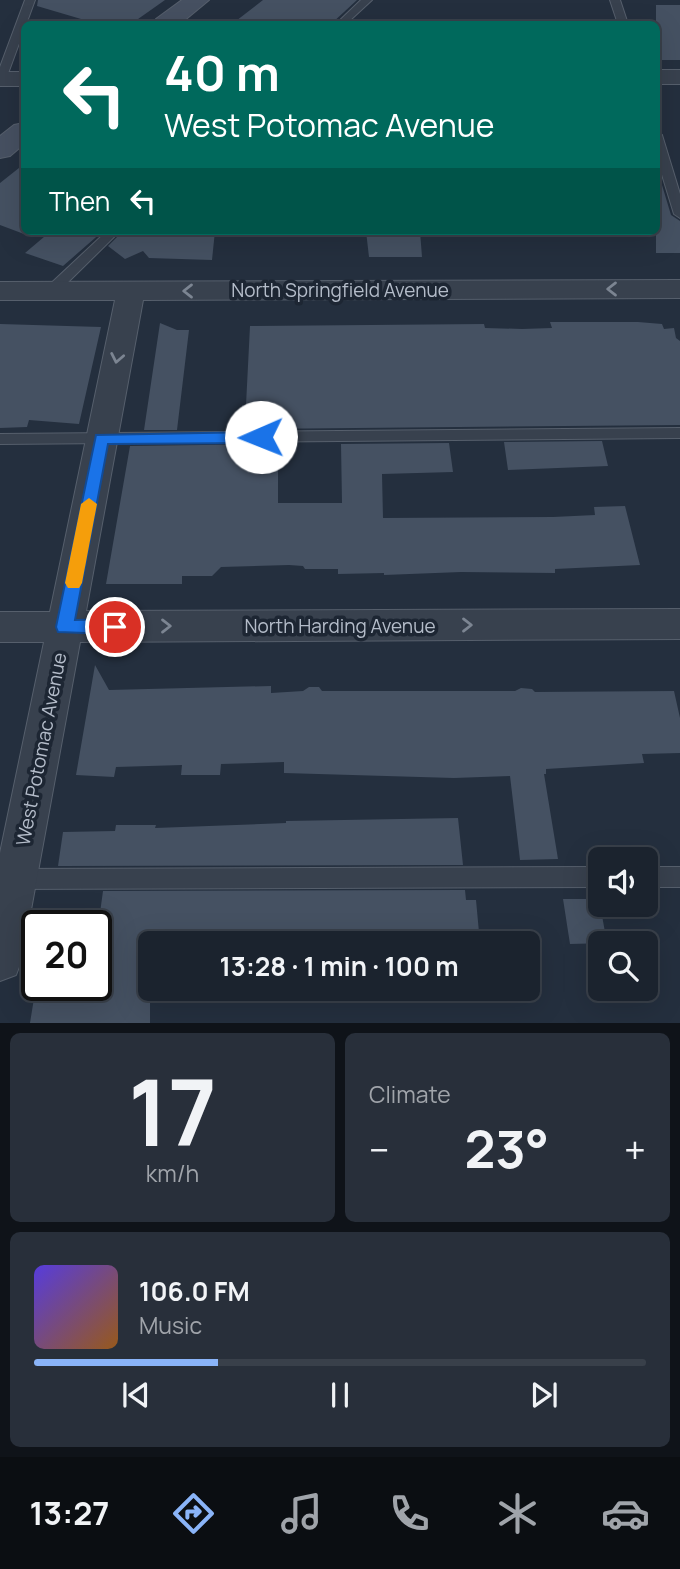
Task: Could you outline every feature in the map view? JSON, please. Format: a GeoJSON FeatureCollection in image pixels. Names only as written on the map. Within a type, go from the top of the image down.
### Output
{"type":"FeatureCollection","features":[{"type":"Feature","properties":{"kind":"main road"},"geometry":{"type":"LineString","coordinates":[[169,21],[197,0]]}},
{"type":"Feature","properties":{"kind":"main road"},"geometry":{"type":"LineString","coordinates":[[0,150],[21,133]]}},
{"type":"Feature","properties":{"kind":"street"},"geometry":{"type":"LineString","coordinates":[[660,77],[680,77]]}},
{"type":"Feature","properties":{"kind":"street"},"geometry":{"type":"LineString","coordinates":[[1,79],[21,79]]}},
{"type":"Feature","properties":{"kind":"street","name":"North Springfield Avenue"},"geometry":{"type":"LineString","coordinates":[[0,291],[680,289]]}},
{"type":"Feature","properties":{"kind":"street","name":"West Potomac Avenue"},"geometry":{"type":"LineString","coordinates":[[0,959],[8,879],[65,627],[131,291]]}},
{"type":"Feature","properties":{"kind":"street","name":"North Harding Avenue"},"geometry":{"type":"LineString","coordinates":[[0,627],[680,624]]}},
{"type":"Feature","properties":{"kind":"lane"},"geometry":{"type":"LineString","coordinates":[[22,21],[30,0]]}},
{"type":"Feature","properties":{"kind":"lane"},"geometry":{"type":"LineString","coordinates":[[344,21],[367,0]]}},
{"type":"Feature","properties":{"kind":"lane"},"geometry":{"type":"LineString","coordinates":[[615,0],[622,21]]}},
{"type":"Feature","properties":{"kind":"lane"},"geometry":{"type":"LineString","coordinates":[[1,79],[21,25]]}},
{"type":"Feature","properties":{"kind":"lane"},"geometry":{"type":"LineString","coordinates":[[662,172],[680,214]]}},
{"type":"Feature","properties":{"kind":"lane"},"geometry":{"type":"LineString","coordinates":[[51,291],[110,235]]}},
{"type":"Feature","properties":{"kind":"lane"},"geometry":{"type":"LineString","coordinates":[[0,439],[680,433]]}},
{"type":"Feature","properties":{"kind":"lane"},"geometry":{"type":"LineString","coordinates":[[8,879],[588,877]]}},
{"type":"Feature","properties":{"kind":"lane"},"geometry":{"type":"LineString","coordinates":[[658,877],[680,877]]}},
{"type":"Feature","properties":{"kind":"building"},"geometry":{"type":"Polygon","coordinates":[[[38,0],[165,0],[135,21],[88,21],[37,6],[38,0]]]}},
{"type":"Feature","properties":{"kind":"building"},"geometry":{"type":"Polygon","coordinates":[[[263,0],[357,0],[334,21],[236,21],[263,0]]]}},
{"type":"Feature","properties":{"kind":"building"},"geometry":{"type":"Polygon","coordinates":[[[656,5],[680,5],[680,60],[660,60],[660,21],[656,21],[656,5]]]}},
{"type":"Feature","properties":{"kind":"building"},"geometry":{"type":"Polygon","coordinates":[[[21,166],[21,233],[0,225],[0,183],[21,166]]]}},
{"type":"Feature","properties":{"kind":"building"},"geometry":{"type":"Polygon","coordinates":[[[660,178],[671,215],[680,221],[680,253],[656,253],[656,235],[660,235],[660,178]]]}},
{"type":"Feature","properties":{"kind":"building"},"geometry":{"type":"Polygon","coordinates":[[[46,235],[98,235],[63,266],[25,253],[46,235]]]}},
{"type":"Feature","properties":{"kind":"building"},"geometry":{"type":"Polygon","coordinates":[[[119,235],[215,235],[212,260],[149,258],[143,251],[125,259],[108,246],[119,235]]]}},
{"type":"Feature","properties":{"kind":"building"},"geometry":{"type":"Polygon","coordinates":[[[366,235],[420,235],[422,257],[369,257],[366,235]]]}},
{"type":"Feature","properties":{"kind":"building"},"geometry":{"type":"Polygon","coordinates":[[[550,322],[638,322],[662,324],[664,329],[674,328],[676,338],[680,341],[680,425],[241,429],[242,405],[246,405],[250,326],[484,324],[485,328],[522,329],[552,328],[550,322]]]}},
{"type":"Feature","properties":{"kind":"building"},"geometry":{"type":"Polygon","coordinates":[[[160,323],[177,330],[189,330],[177,430],[144,430],[160,323]]]}},
{"type":"Feature","properties":{"kind":"building"},"geometry":{"type":"Polygon","coordinates":[[[0,324],[101,327],[79,424],[29,420],[27,427],[0,428],[0,324]]]}},
{"type":"Feature","properties":{"kind":"building"},"geometry":{"type":"Polygon","coordinates":[[[602,441],[608,466],[508,470],[504,442],[602,441]]]}},
{"type":"Feature","properties":{"kind":"building"},"geometry":{"type":"Polygon","coordinates":[[[449,443],[453,472],[382,474],[383,518],[595,515],[594,507],[625,506],[640,565],[555,569],[555,573],[384,575],[338,574],[338,569],[305,569],[303,566],[289,565],[221,567],[212,576],[182,576],[182,584],[106,584],[130,446],[278,444],[278,503],[342,503],[341,444],[449,443]]]}},
{"type":"Feature","properties":{"kind":"building"},"geometry":{"type":"Polygon","coordinates":[[[95,665],[109,690],[271,686],[271,693],[303,691],[309,687],[319,687],[322,691],[515,691],[521,688],[535,692],[674,691],[680,718],[680,753],[642,754],[644,763],[546,769],[544,774],[558,859],[520,860],[510,776],[454,778],[284,773],[284,762],[221,764],[220,775],[181,775],[182,765],[116,767],[114,777],[76,775],[95,665]]]}},
{"type":"Feature","properties":{"kind":"building"},"geometry":{"type":"Polygon","coordinates":[[[458,818],[463,865],[58,866],[63,832],[115,831],[116,825],[156,825],[155,828],[286,821],[458,818]]]}},
{"type":"Feature","properties":{"kind":"building"},"geometry":{"type":"Polygon","coordinates":[[[465,890],[466,900],[476,900],[479,931],[138,931],[138,1001],[150,1001],[150,1023],[30,1023],[34,1001],[112,1001],[112,910],[100,910],[103,891],[465,890]]]}},
{"type":"Feature","properties":{"kind":"building"},"geometry":{"type":"Polygon","coordinates":[[[563,899],[588,899],[588,917],[602,917],[605,931],[588,931],[588,944],[570,944],[563,899]]]}},
{"type":"Feature","properties":{"kind":"slow traffic"},"geometry":{"type":"LineString","coordinates":[[74,583],[89,504]]}},
{"type":"Feature","properties":{"kind":"route"},"geometry":{"type":"LineString","coordinates":[[115,627],[65,627],[102,439],[261,437]]}}]}
